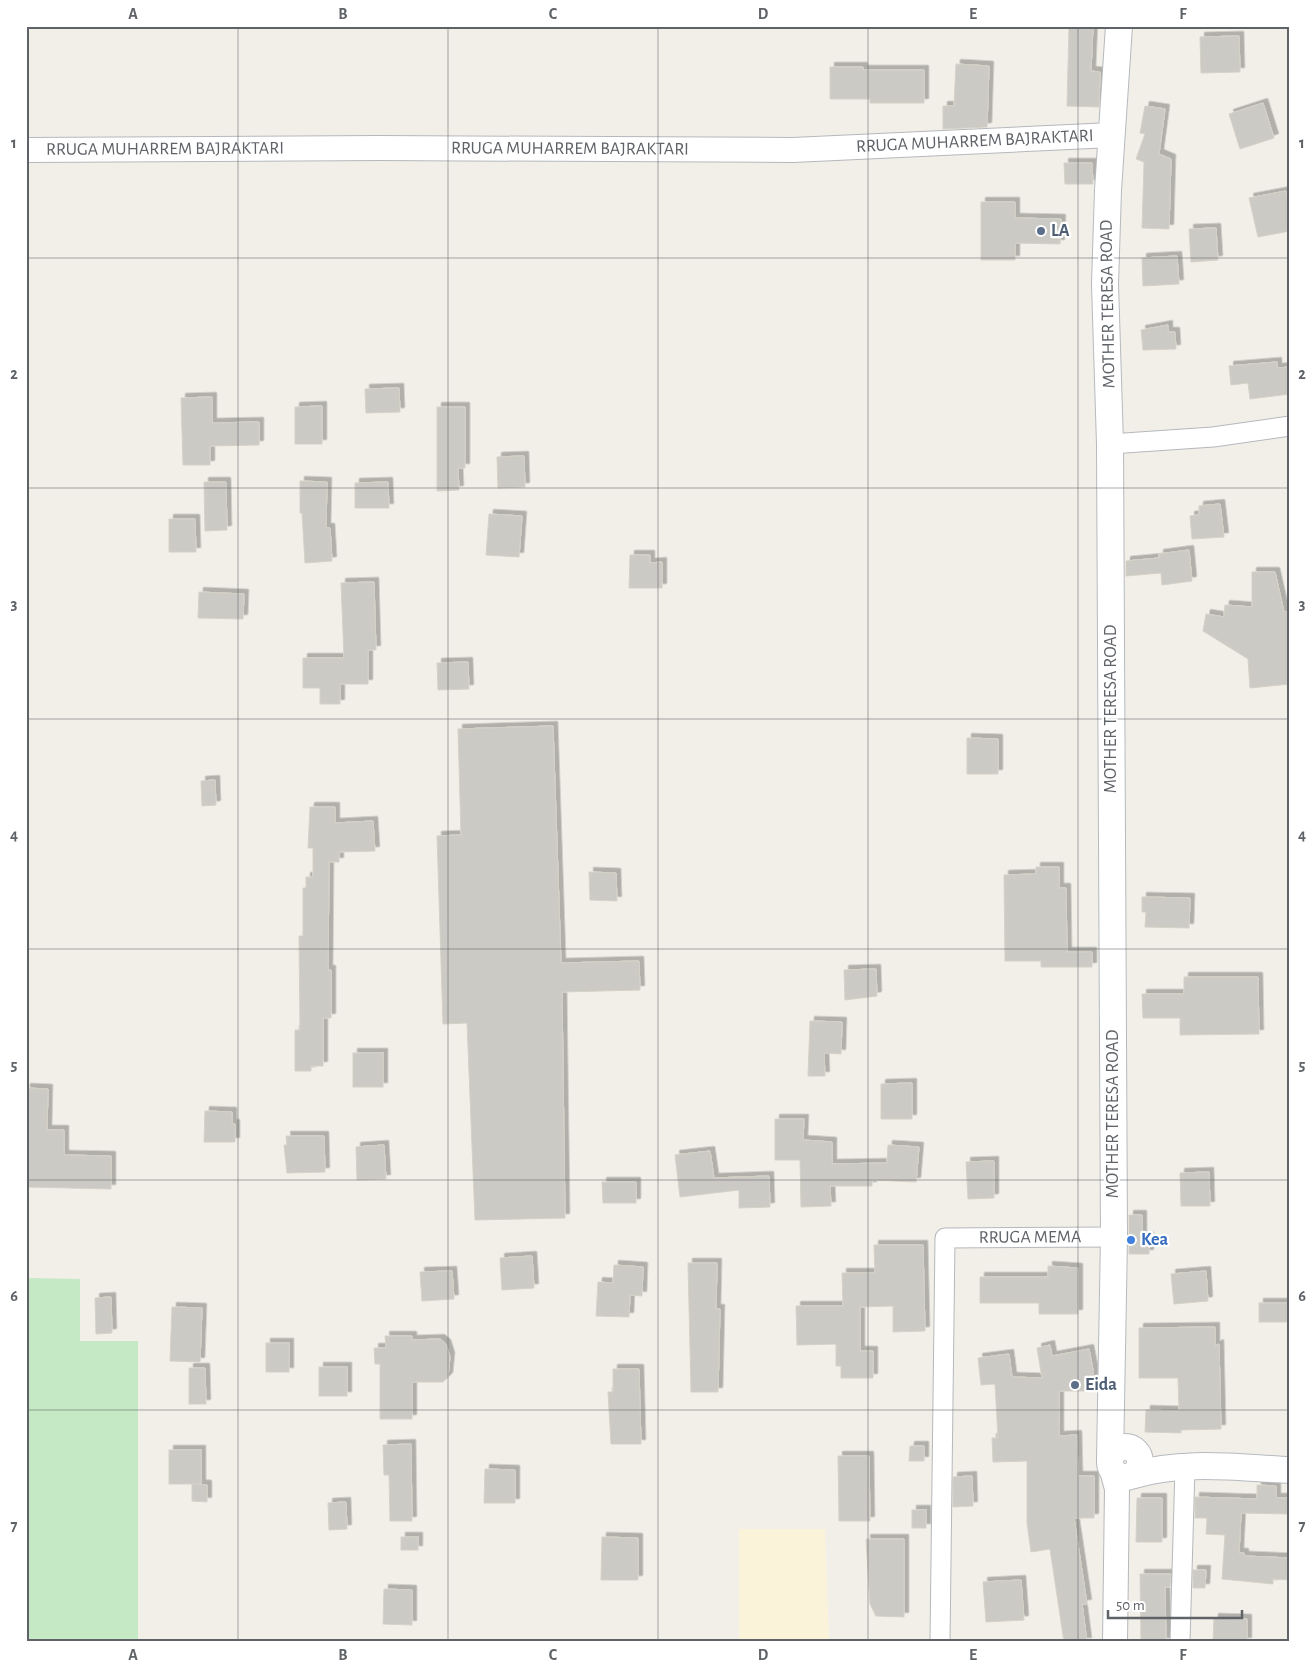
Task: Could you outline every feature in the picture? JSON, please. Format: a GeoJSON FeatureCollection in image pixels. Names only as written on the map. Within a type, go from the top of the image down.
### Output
{"type":"FeatureCollection","features":[{"type":"Feature","properties":{"kind":"main road","name":"MOTHER TERESA ROAD"},"geometry":{"type":"LineString","coordinates":[[1119,26],[1108,190],[1105,284],[1110,444],[1114,1237],[1112,1392],[1125,1468]]}},
{"type":"Feature","properties":{"kind":"main road"},"geometry":{"type":"LineString","coordinates":[[1125,1468],[1159,1469],[1185,1466],[1290,1470]]}},
{"type":"Feature","properties":{"kind":"street","name":"RRUGA MUHARREM BAJRAKTARI"},"geometry":{"type":"LineString","coordinates":[[26,150],[379,148],[793,150],[1112,136]]}},
{"type":"Feature","properties":{"kind":"street"},"geometry":{"type":"LineString","coordinates":[[1110,444],[1213,436],[1290,426]]}},
{"type":"Feature","properties":{"kind":"street","name":"RRUGA MEMA"},"geometry":{"type":"LineString","coordinates":[[940,1642],[945,1238],[1114,1237]]}},
{"type":"Feature","properties":{"kind":"street"},"geometry":{"type":"LineString","coordinates":[[1180,1642],[1185,1466]]}},
{"type":"Feature","properties":{"kind":"street"},"geometry":{"type":"LineString","coordinates":[[1116,1642],[1125,1468]]}},
{"type":"Feature","properties":{"kind":"green space"},"geometry":{"type":"Polygon","coordinates":[[[29,1278],[80,1279],[80,1341],[138,1341],[138,1642],[26,1642],[26,1324],[29,1323],[29,1278]]]}},
{"type":"Feature","properties":{"kind":"sand"},"geometry":{"type":"Polygon","coordinates":[[[739,1529],[825,1529],[829,1642],[739,1642],[739,1529]]]}},
{"type":"Feature","properties":{"kind":"building"},"geometry":{"type":"Polygon","coordinates":[[[1069,26],[1093,26],[1091,71],[1100,72],[1099,107],[1067,106],[1069,26]]]}},
{"type":"Feature","properties":{"kind":"building"},"geometry":{"type":"Polygon","coordinates":[[[1239,36],[1240,72],[1201,73],[1200,37],[1239,36]]]}},
{"type":"Feature","properties":{"kind":"building"},"geometry":{"type":"Polygon","coordinates":[[[956,64],[989,66],[987,127],[943,129],[943,106],[954,106],[956,64]]]}},
{"type":"Feature","properties":{"kind":"building"},"geometry":{"type":"Polygon","coordinates":[[[830,67],[863,67],[863,70],[924,70],[924,103],[870,103],[870,99],[830,99],[830,67]]]}},
{"type":"Feature","properties":{"kind":"building"},"geometry":{"type":"Polygon","coordinates":[[[1263,103],[1274,138],[1240,149],[1229,114],[1263,103]]]}},
{"type":"Feature","properties":{"kind":"building"},"geometry":{"type":"Polygon","coordinates":[[[1145,106],[1165,109],[1159,154],[1171,159],[1169,229],[1142,228],[1144,162],[1136,159],[1145,134],[1140,133],[1145,106]]]}},
{"type":"Feature","properties":{"kind":"building"},"geometry":{"type":"Polygon","coordinates":[[[1064,163],[1092,163],[1093,184],[1065,184],[1064,163]]]}},
{"type":"Feature","properties":{"kind":"building"},"geometry":{"type":"Polygon","coordinates":[[[1286,191],[1290,209],[1290,231],[1258,237],[1249,198],[1286,191]]]}},
{"type":"Feature","properties":{"kind":"building"},"geometry":{"type":"Polygon","coordinates":[[[981,202],[1015,202],[1015,218],[1061,219],[1060,244],[1015,243],[1015,260],[981,260],[981,202]]]}},
{"type":"Feature","properties":{"kind":"building"},"geometry":{"type":"Polygon","coordinates":[[[1216,228],[1218,260],[1191,262],[1189,229],[1216,228]]]}},
{"type":"Feature","properties":{"kind":"building"},"geometry":{"type":"Polygon","coordinates":[[[1177,256],[1179,284],[1143,286],[1142,258],[1177,256]]]}},
{"type":"Feature","properties":{"kind":"building"},"geometry":{"type":"Polygon","coordinates":[[[1168,325],[1168,332],[1175,332],[1176,349],[1143,350],[1141,330],[1168,325]]]}},
{"type":"Feature","properties":{"kind":"building"},"geometry":{"type":"Polygon","coordinates":[[[1277,362],[1277,368],[1290,367],[1290,394],[1250,399],[1248,383],[1231,385],[1229,366],[1277,362]]]}},
{"type":"Feature","properties":{"kind":"building"},"geometry":{"type":"Polygon","coordinates":[[[399,388],[400,412],[366,413],[365,389],[399,388]]]}},
{"type":"Feature","properties":{"kind":"building"},"geometry":{"type":"Polygon","coordinates":[[[212,397],[212,423],[259,422],[259,445],[210,446],[210,465],[183,465],[181,398],[212,397]]]}},
{"type":"Feature","properties":{"kind":"building"},"geometry":{"type":"Polygon","coordinates":[[[322,406],[322,444],[295,444],[295,407],[322,406]]]}},
{"type":"Feature","properties":{"kind":"building"},"geometry":{"type":"Polygon","coordinates":[[[437,407],[465,407],[465,468],[458,468],[459,490],[437,491],[437,407]]]}},
{"type":"Feature","properties":{"kind":"building"},"geometry":{"type":"Polygon","coordinates":[[[524,456],[525,487],[498,488],[497,457],[524,456]]]}},
{"type":"Feature","properties":{"kind":"building"},"geometry":{"type":"Polygon","coordinates":[[[300,481],[327,482],[326,528],[330,528],[332,561],[305,563],[302,513],[300,513],[300,481]]]}},
{"type":"Feature","properties":{"kind":"building"},"geometry":{"type":"Polygon","coordinates":[[[204,482],[226,482],[227,530],[205,531],[204,482]]]}},
{"type":"Feature","properties":{"kind":"building"},"geometry":{"type":"Polygon","coordinates":[[[388,482],[389,508],[355,508],[355,483],[388,482]]]}},
{"type":"Feature","properties":{"kind":"building"},"geometry":{"type":"Polygon","coordinates":[[[1220,504],[1224,537],[1192,539],[1190,516],[1199,515],[1199,506],[1220,504]]]}},
{"type":"Feature","properties":{"kind":"building"},"geometry":{"type":"Polygon","coordinates":[[[489,514],[522,516],[519,557],[486,555],[489,514]]]}},
{"type":"Feature","properties":{"kind":"building"},"geometry":{"type":"Polygon","coordinates":[[[169,519],[195,519],[196,552],[169,552],[169,519]]]}},
{"type":"Feature","properties":{"kind":"building"},"geometry":{"type":"Polygon","coordinates":[[[1189,550],[1192,581],[1162,585],[1161,573],[1126,576],[1126,561],[1159,558],[1159,554],[1189,550]]]}},
{"type":"Feature","properties":{"kind":"building"},"geometry":{"type":"Polygon","coordinates":[[[630,555],[650,555],[650,563],[662,562],[662,588],[629,588],[630,555]]]}},
{"type":"Feature","properties":{"kind":"building"},"geometry":{"type":"Polygon","coordinates":[[[1252,572],[1275,572],[1284,612],[1290,611],[1290,684],[1250,688],[1248,659],[1203,631],[1206,614],[1224,617],[1225,605],[1252,607],[1252,572]]]}},
{"type":"Feature","properties":{"kind":"building"},"geometry":{"type":"Polygon","coordinates":[[[374,582],[376,650],[368,650],[368,684],[340,684],[340,704],[320,704],[320,688],[303,688],[303,658],[344,658],[341,583],[374,582]]]}},
{"type":"Feature","properties":{"kind":"building"},"geometry":{"type":"Polygon","coordinates":[[[199,592],[244,594],[243,619],[198,618],[199,592]]]}},
{"type":"Feature","properties":{"kind":"building"},"geometry":{"type":"Polygon","coordinates":[[[468,662],[469,689],[438,690],[437,663],[468,662]]]}},
{"type":"Feature","properties":{"kind":"building"},"geometry":{"type":"Polygon","coordinates":[[[553,726],[561,963],[639,961],[640,990],[562,992],[565,1218],[475,1220],[467,1023],[443,1024],[437,836],[461,835],[458,729],[553,726]]]}},
{"type":"Feature","properties":{"kind":"building"},"geometry":{"type":"Polygon","coordinates":[[[967,738],[998,739],[998,774],[967,774],[967,738]]]}},
{"type":"Feature","properties":{"kind":"building"},"geometry":{"type":"Polygon","coordinates":[[[215,780],[216,805],[202,806],[201,781],[215,780]]]}},
{"type":"Feature","properties":{"kind":"building"},"geometry":{"type":"Polygon","coordinates":[[[310,807],[335,807],[335,823],[373,821],[375,851],[339,852],[339,862],[329,862],[328,970],[331,970],[331,1018],[323,1018],[323,1066],[311,1066],[311,1071],[295,1071],[295,1030],[300,1030],[299,936],[303,936],[303,888],[306,888],[306,877],[313,877],[313,848],[308,848],[310,807]]]}},
{"type":"Feature","properties":{"kind":"building"},"geometry":{"type":"Polygon","coordinates":[[[1036,867],[1059,867],[1059,888],[1066,888],[1067,952],[1092,952],[1092,967],[1041,967],[1041,961],[1005,961],[1004,875],[1036,874],[1036,867]]]}},
{"type":"Feature","properties":{"kind":"building"},"geometry":{"type":"Polygon","coordinates":[[[589,872],[616,873],[617,901],[590,900],[589,872]]]}},
{"type":"Feature","properties":{"kind":"building"},"geometry":{"type":"Polygon","coordinates":[[[1142,897],[1190,898],[1189,928],[1145,927],[1146,912],[1142,912],[1142,897]]]}},
{"type":"Feature","properties":{"kind":"building"},"geometry":{"type":"Polygon","coordinates":[[[876,969],[877,996],[845,1000],[844,970],[876,969]]]}},
{"type":"Feature","properties":{"kind":"building"},"geometry":{"type":"Polygon","coordinates":[[[1184,977],[1258,977],[1259,1034],[1180,1035],[1180,1018],[1143,1018],[1142,994],[1184,994],[1184,977]]]}},
{"type":"Feature","properties":{"kind":"building"},"geometry":{"type":"Polygon","coordinates":[[[810,1021],[842,1022],[841,1054],[824,1053],[825,1076],[808,1076],[810,1021]]]}},
{"type":"Feature","properties":{"kind":"building"},"geometry":{"type":"Polygon","coordinates":[[[353,1053],[383,1053],[383,1087],[353,1087],[353,1053]]]}},
{"type":"Feature","properties":{"kind":"building"},"geometry":{"type":"Polygon","coordinates":[[[912,1083],[912,1119],[881,1119],[881,1084],[912,1083]]]}},
{"type":"Feature","properties":{"kind":"building"},"geometry":{"type":"Polygon","coordinates":[[[26,1088],[48,1089],[47,1130],[64,1130],[64,1155],[111,1156],[111,1189],[26,1187],[26,1088]]]}},
{"type":"Feature","properties":{"kind":"building"},"geometry":{"type":"Polygon","coordinates":[[[205,1111],[232,1112],[232,1124],[235,1124],[235,1142],[204,1142],[205,1111]]]}},
{"type":"Feature","properties":{"kind":"building"},"geometry":{"type":"Polygon","coordinates":[[[775,1119],[804,1119],[803,1140],[832,1142],[832,1164],[887,1163],[888,1145],[919,1147],[916,1182],[872,1180],[872,1186],[830,1186],[831,1206],[801,1207],[800,1160],[775,1160],[775,1119]]]}},
{"type":"Feature","properties":{"kind":"building"},"geometry":{"type":"Polygon","coordinates":[[[286,1136],[324,1136],[325,1172],[287,1173],[284,1145],[287,1145],[286,1136]]]}},
{"type":"Feature","properties":{"kind":"building"},"geometry":{"type":"Polygon","coordinates":[[[384,1145],[386,1179],[357,1180],[356,1147],[384,1145]]]}},
{"type":"Feature","properties":{"kind":"building"},"geometry":{"type":"Polygon","coordinates":[[[710,1151],[714,1178],[769,1176],[770,1207],[739,1208],[739,1190],[680,1197],[675,1155],[710,1151]]]}},
{"type":"Feature","properties":{"kind":"building"},"geometry":{"type":"Polygon","coordinates":[[[994,1161],[994,1198],[968,1199],[966,1162],[994,1161]]]}},
{"type":"Feature","properties":{"kind":"building"},"geometry":{"type":"Polygon","coordinates":[[[1209,1172],[1210,1206],[1181,1206],[1180,1173],[1209,1172]]]}},
{"type":"Feature","properties":{"kind":"building"},"geometry":{"type":"Polygon","coordinates":[[[602,1182],[636,1182],[636,1203],[603,1203],[602,1182]]]}},
{"type":"Feature","properties":{"kind":"building"},"geometry":{"type":"Polygon","coordinates":[[[1129,1215],[1142,1215],[1142,1237],[1149,1236],[1149,1254],[1129,1254],[1129,1215]]]}},
{"type":"Feature","properties":{"kind":"building"},"geometry":{"type":"Polygon","coordinates":[[[874,1245],[923,1245],[925,1331],[893,1332],[893,1306],[860,1307],[860,1351],[873,1351],[873,1378],[841,1378],[841,1366],[836,1366],[836,1344],[797,1345],[796,1306],[843,1306],[842,1273],[875,1273],[874,1245]]]}},
{"type":"Feature","properties":{"kind":"building"},"geometry":{"type":"Polygon","coordinates":[[[532,1256],[534,1288],[502,1290],[500,1258],[532,1256]]]}},
{"type":"Feature","properties":{"kind":"building"},"geometry":{"type":"Polygon","coordinates":[[[688,1263],[717,1263],[716,1309],[720,1309],[718,1392],[691,1392],[688,1263]]]}},
{"type":"Feature","properties":{"kind":"building"},"geometry":{"type":"Polygon","coordinates":[[[614,1265],[643,1267],[642,1296],[630,1295],[629,1317],[596,1316],[598,1282],[613,1283],[614,1265]]]}},
{"type":"Feature","properties":{"kind":"building"},"geometry":{"type":"Polygon","coordinates":[[[1048,1266],[1078,1268],[1078,1314],[1039,1314],[1039,1303],[980,1303],[980,1277],[1048,1277],[1048,1266]]]}},
{"type":"Feature","properties":{"kind":"building"},"geometry":{"type":"Polygon","coordinates":[[[452,1271],[454,1299],[422,1301],[420,1272],[452,1271]]]}},
{"type":"Feature","properties":{"kind":"building"},"geometry":{"type":"Polygon","coordinates":[[[1206,1271],[1208,1301],[1174,1304],[1171,1274],[1206,1271]]]}},
{"type":"Feature","properties":{"kind":"building"},"geometry":{"type":"Polygon","coordinates":[[[111,1297],[112,1333],[96,1334],[95,1298],[111,1297]]]}},
{"type":"Feature","properties":{"kind":"building"},"geometry":{"type":"Polygon","coordinates":[[[1259,1303],[1290,1303],[1290,1322],[1259,1322],[1259,1303]]]}},
{"type":"Feature","properties":{"kind":"building"},"geometry":{"type":"Polygon","coordinates":[[[172,1307],[202,1308],[200,1362],[170,1361],[172,1307]]]}},
{"type":"Feature","properties":{"kind":"building"},"geometry":{"type":"Polygon","coordinates":[[[1215,1327],[1215,1346],[1219,1344],[1221,1429],[1181,1430],[1181,1433],[1145,1432],[1146,1410],[1179,1411],[1178,1378],[1139,1378],[1139,1328],[1215,1327]]]}},
{"type":"Feature","properties":{"kind":"building"},"geometry":{"type":"Polygon","coordinates":[[[385,1336],[412,1336],[412,1340],[440,1339],[446,1344],[450,1357],[448,1377],[443,1382],[412,1382],[412,1419],[380,1419],[380,1364],[375,1364],[374,1348],[386,1348],[385,1336]]]}},
{"type":"Feature","properties":{"kind":"building"},"geometry":{"type":"Polygon","coordinates":[[[266,1343],[289,1343],[289,1372],[266,1372],[266,1343]]]}},
{"type":"Feature","properties":{"kind":"building"},"geometry":{"type":"Polygon","coordinates":[[[1050,1345],[1052,1356],[1089,1349],[1093,1370],[1093,1391],[1059,1391],[1059,1436],[1077,1435],[1078,1476],[1094,1476],[1094,1518],[1074,1518],[1087,1604],[1082,1604],[1087,1642],[1064,1642],[1050,1549],[1031,1552],[1027,1523],[1027,1461],[993,1462],[992,1438],[998,1438],[995,1384],[981,1385],[978,1358],[1009,1354],[1012,1377],[1042,1378],[1037,1348],[1050,1345]]]}},
{"type":"Feature","properties":{"kind":"building"},"geometry":{"type":"Polygon","coordinates":[[[319,1367],[347,1367],[347,1396],[319,1396],[319,1367]]]}},
{"type":"Feature","properties":{"kind":"building"},"geometry":{"type":"Polygon","coordinates":[[[189,1368],[205,1368],[206,1404],[189,1404],[189,1368]]]}},
{"type":"Feature","properties":{"kind":"building"},"geometry":{"type":"Polygon","coordinates":[[[613,1369],[639,1369],[641,1444],[611,1444],[608,1392],[613,1392],[613,1369]]]}},
{"type":"Feature","properties":{"kind":"building"},"geometry":{"type":"Polygon","coordinates":[[[411,1444],[412,1521],[390,1521],[389,1475],[384,1475],[383,1445],[411,1444]]]}},
{"type":"Feature","properties":{"kind":"building"},"geometry":{"type":"Polygon","coordinates":[[[910,1446],[924,1446],[924,1461],[909,1461],[910,1446]]]}},
{"type":"Feature","properties":{"kind":"building"},"geometry":{"type":"Polygon","coordinates":[[[169,1450],[201,1450],[201,1484],[169,1484],[169,1450]]]}},
{"type":"Feature","properties":{"kind":"building"},"geometry":{"type":"Polygon","coordinates":[[[838,1456],[869,1456],[870,1521],[839,1521],[838,1456]]]}},
{"type":"Feature","properties":{"kind":"building"},"geometry":{"type":"Polygon","coordinates":[[[485,1469],[515,1470],[515,1503],[484,1503],[485,1469]]]}},
{"type":"Feature","properties":{"kind":"building"},"geometry":{"type":"Polygon","coordinates":[[[972,1476],[973,1506],[953,1507],[953,1477],[972,1476]]]}},
{"type":"Feature","properties":{"kind":"building"},"geometry":{"type":"Polygon","coordinates":[[[192,1484],[207,1485],[207,1502],[192,1501],[192,1484]]]}},
{"type":"Feature","properties":{"kind":"building"},"geometry":{"type":"Polygon","coordinates":[[[1257,1485],[1276,1486],[1276,1498],[1290,1498],[1290,1514],[1241,1513],[1239,1553],[1244,1553],[1244,1556],[1290,1558],[1290,1580],[1273,1579],[1273,1584],[1222,1579],[1225,1535],[1206,1534],[1207,1518],[1195,1518],[1195,1497],[1257,1499],[1257,1485]]]}},
{"type":"Feature","properties":{"kind":"building"},"geometry":{"type":"Polygon","coordinates":[[[1137,1498],[1162,1498],[1162,1542],[1136,1542],[1137,1498]]]}},
{"type":"Feature","properties":{"kind":"building"},"geometry":{"type":"Polygon","coordinates":[[[346,1502],[347,1529],[329,1530],[328,1503],[346,1502]]]}},
{"type":"Feature","properties":{"kind":"building"},"geometry":{"type":"Polygon","coordinates":[[[912,1510],[926,1510],[926,1528],[912,1528],[912,1510]]]}},
{"type":"Feature","properties":{"kind":"building"},"geometry":{"type":"Polygon","coordinates":[[[401,1537],[418,1537],[418,1550],[401,1550],[401,1537]]]}},
{"type":"Feature","properties":{"kind":"building"},"geometry":{"type":"Polygon","coordinates":[[[602,1537],[638,1538],[638,1580],[601,1580],[602,1537]]]}},
{"type":"Feature","properties":{"kind":"building"},"geometry":{"type":"Polygon","coordinates":[[[866,1539],[904,1539],[904,1617],[876,1616],[870,1604],[866,1539]]]}},
{"type":"Feature","properties":{"kind":"building"},"geometry":{"type":"Polygon","coordinates":[[[1193,1570],[1206,1570],[1205,1588],[1193,1588],[1193,1570]]]}},
{"type":"Feature","properties":{"kind":"building"},"geometry":{"type":"Polygon","coordinates":[[[1140,1574],[1171,1574],[1170,1587],[1165,1587],[1166,1642],[1141,1642],[1140,1574]]]}},
{"type":"Feature","properties":{"kind":"building"},"geometry":{"type":"Polygon","coordinates":[[[1021,1580],[1024,1620],[986,1622],[983,1582],[1021,1580]]]}},
{"type":"Feature","properties":{"kind":"building"},"geometry":{"type":"Polygon","coordinates":[[[384,1589],[412,1590],[412,1625],[383,1624],[384,1589]]]}},
{"type":"Feature","properties":{"kind":"building"},"geometry":{"type":"Polygon","coordinates":[[[1214,1618],[1247,1619],[1247,1642],[1213,1642],[1214,1618]]]}},
{"type":"Feature","properties":{"kind":"place","name":"LA"},"geometry":{"type":"Point","coordinates":[1041,231]}},
{"type":"Feature","properties":{"kind":"place","name":"Kea"},"geometry":{"type":"Point","coordinates":[1131,1240]}},
{"type":"Feature","properties":{"kind":"place","name":"Eida"},"geometry":{"type":"Point","coordinates":[1075,1385]}}]}
